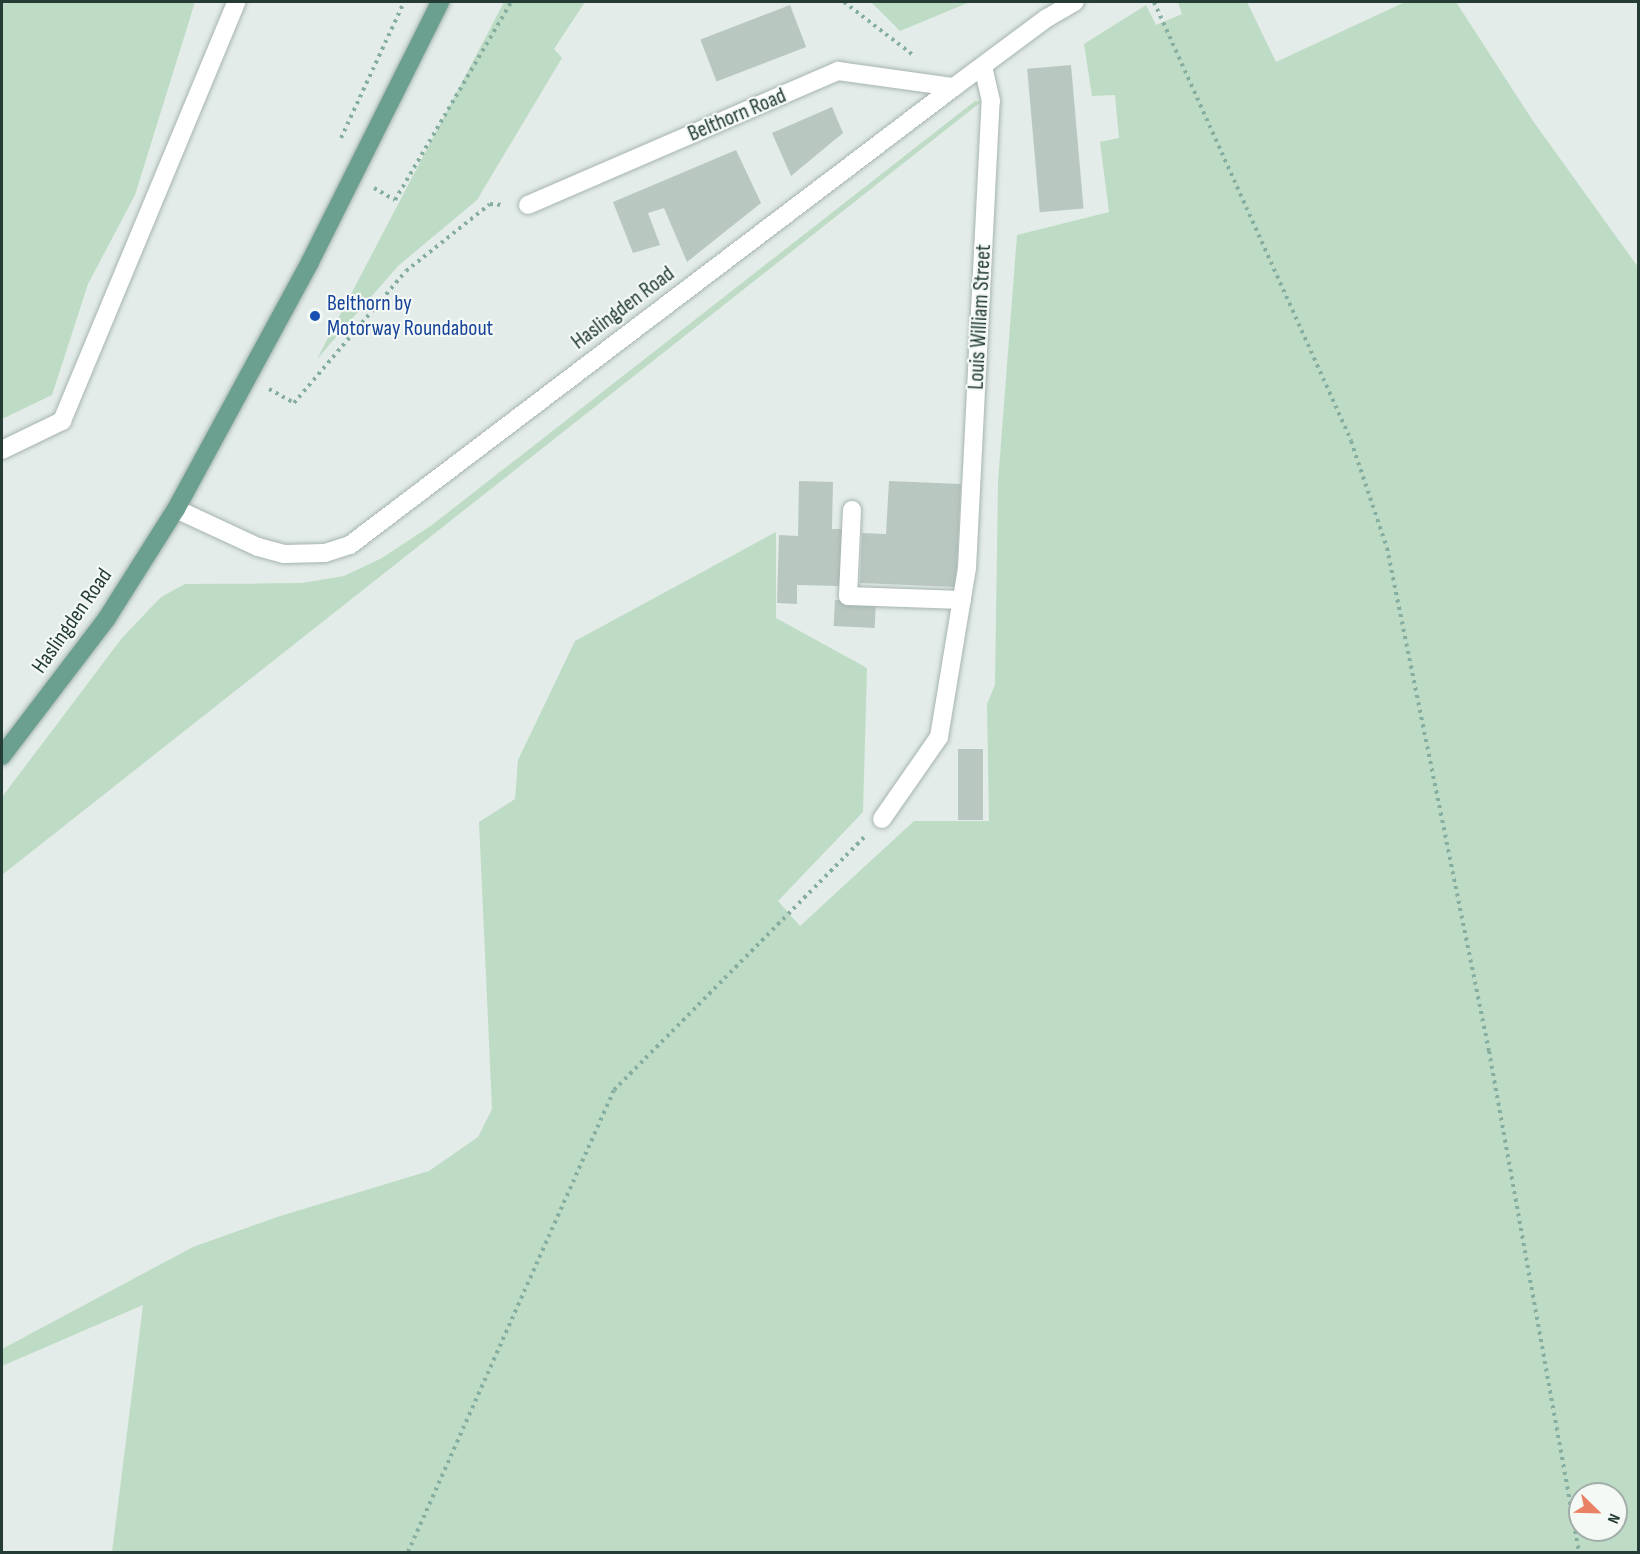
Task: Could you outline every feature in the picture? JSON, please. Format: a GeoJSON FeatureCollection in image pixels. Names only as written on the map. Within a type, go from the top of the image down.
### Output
{"type":"FeatureCollection","features":[{"type":"Feature","properties":{"kind":"main road","name":"Haslingden Road"},"geometry":{"type":"LineString","coordinates":[[2,756],[107,618],[176,509],[248,378],[440,2]]}},
{"type":"Feature","properties":{"kind":"street"},"geometry":{"type":"LineString","coordinates":[[2,450],[62,421],[236,2]]}},
{"type":"Feature","properties":{"kind":"street","name":"Haslingden Road"},"geometry":{"type":"LineString","coordinates":[[176,509],[258,547],[284,554],[325,553],[350,545],[982,66],[1047,18],[1075,2]]}},
{"type":"Feature","properties":{"kind":"street","name":"Louis William Street"},"geometry":{"type":"LineString","coordinates":[[882,819],[939,737],[967,568],[991,100],[982,66]]}},
{"type":"Feature","properties":{"kind":"street","name":"Belthorn Road"},"geometry":{"type":"LineString","coordinates":[[528,205],[838,71],[954,87]]}},
{"type":"Feature","properties":{"kind":"street"},"geometry":{"type":"LineString","coordinates":[[852,510],[848,596],[962,600]]}},
{"type":"Feature","properties":{"kind":"path"},"geometry":{"type":"LineString","coordinates":[[353,176],[395,200],[511,2]]}},
{"type":"Feature","properties":{"kind":"path"},"geometry":{"type":"LineString","coordinates":[[844,2],[917,59]]}},
{"type":"Feature","properties":{"kind":"path"},"geometry":{"type":"LineString","coordinates":[[1154,2],[1351,441],[1387,548],[1489,1051],[1579,1552]]}},
{"type":"Feature","properties":{"kind":"path"},"geometry":{"type":"LineString","coordinates":[[248,378],[294,403],[406,271],[490,204],[528,205]]}},
{"type":"Feature","properties":{"kind":"path"},"geometry":{"type":"LineString","coordinates":[[408,1552],[614,1090],[882,819]]}},
{"type":"Feature","properties":{"kind":"green space"},"geometry":{"type":"Polygon","coordinates":[[[2,2],[195,2],[135,195],[88,284],[52,395],[2,419],[2,2]]]}},
{"type":"Feature","properties":{"kind":"green space"},"geometry":{"type":"Polygon","coordinates":[[[504,2],[585,2],[554,49],[562,58],[477,200],[398,266],[317,359],[504,2]]]}},
{"type":"Feature","properties":{"kind":"green space"},"geometry":{"type":"Polygon","coordinates":[[[871,2],[970,2],[900,31],[871,2]]]}},
{"type":"Feature","properties":{"kind":"green space"},"geometry":{"type":"Polygon","coordinates":[[[1178,2],[1247,2],[1276,62],[1405,2],[1456,2],[1533,121],[1638,267],[1638,1552],[112,1552],[143,1305],[2,1366],[2,1349],[193,1247],[277,1217],[429,1171],[478,1137],[492,1109],[479,822],[515,799],[518,760],[575,641],[776,532],[776,618],[867,668],[863,812],[778,901],[800,926],[914,821],[989,821],[987,704],[995,685],[998,482],[1017,235],[1109,212],[1100,142],[1119,138],[1115,95],[1092,96],[1084,44],[1146,5],[1156,25],[1182,14],[1178,2]]]}},
{"type":"Feature","properties":{"kind":"green space"},"geometry":{"type":"Polygon","coordinates":[[[975,101],[981,102],[2,875],[2,797],[122,638],[161,597],[185,584],[302,583],[344,576],[382,558],[432,525],[975,101]]]}},
{"type":"Feature","properties":{"kind":"building"},"geometry":{"type":"Polygon","coordinates":[[[790,5],[806,47],[717,81],[700,39],[790,5]]]}},
{"type":"Feature","properties":{"kind":"building"},"geometry":{"type":"Polygon","coordinates":[[[1071,65],[1084,208],[1040,212],[1027,69],[1071,65]]]}},
{"type":"Feature","properties":{"kind":"building"},"geometry":{"type":"Polygon","coordinates":[[[832,107],[843,133],[791,176],[772,133],[832,107]]]}},
{"type":"Feature","properties":{"kind":"building"},"geometry":{"type":"Polygon","coordinates":[[[736,150],[761,203],[687,262],[664,208],[648,213],[660,245],[633,253],[613,202],[736,150]]]}},
{"type":"Feature","properties":{"kind":"building"},"geometry":{"type":"Polygon","coordinates":[[[799,481],[833,482],[832,529],[842,529],[840,586],[797,585],[797,604],[777,603],[779,535],[798,536],[799,481]]]}},
{"type":"Feature","properties":{"kind":"building"},"geometry":{"type":"Polygon","coordinates":[[[889,481],[961,484],[956,587],[860,583],[862,533],[886,534],[889,481]]]}},
{"type":"Feature","properties":{"kind":"building"},"geometry":{"type":"Polygon","coordinates":[[[835,600],[876,602],[875,628],[834,626],[835,600]]]}},
{"type":"Feature","properties":{"kind":"building"},"geometry":{"type":"Polygon","coordinates":[[[958,749],[983,749],[983,820],[958,820],[958,749]]]}},
{"type":"Feature","properties":{"kind":"place","name":"Belthorn by Motorway Roundabout"},"geometry":{"type":"Point","coordinates":[315,316]}}]}
